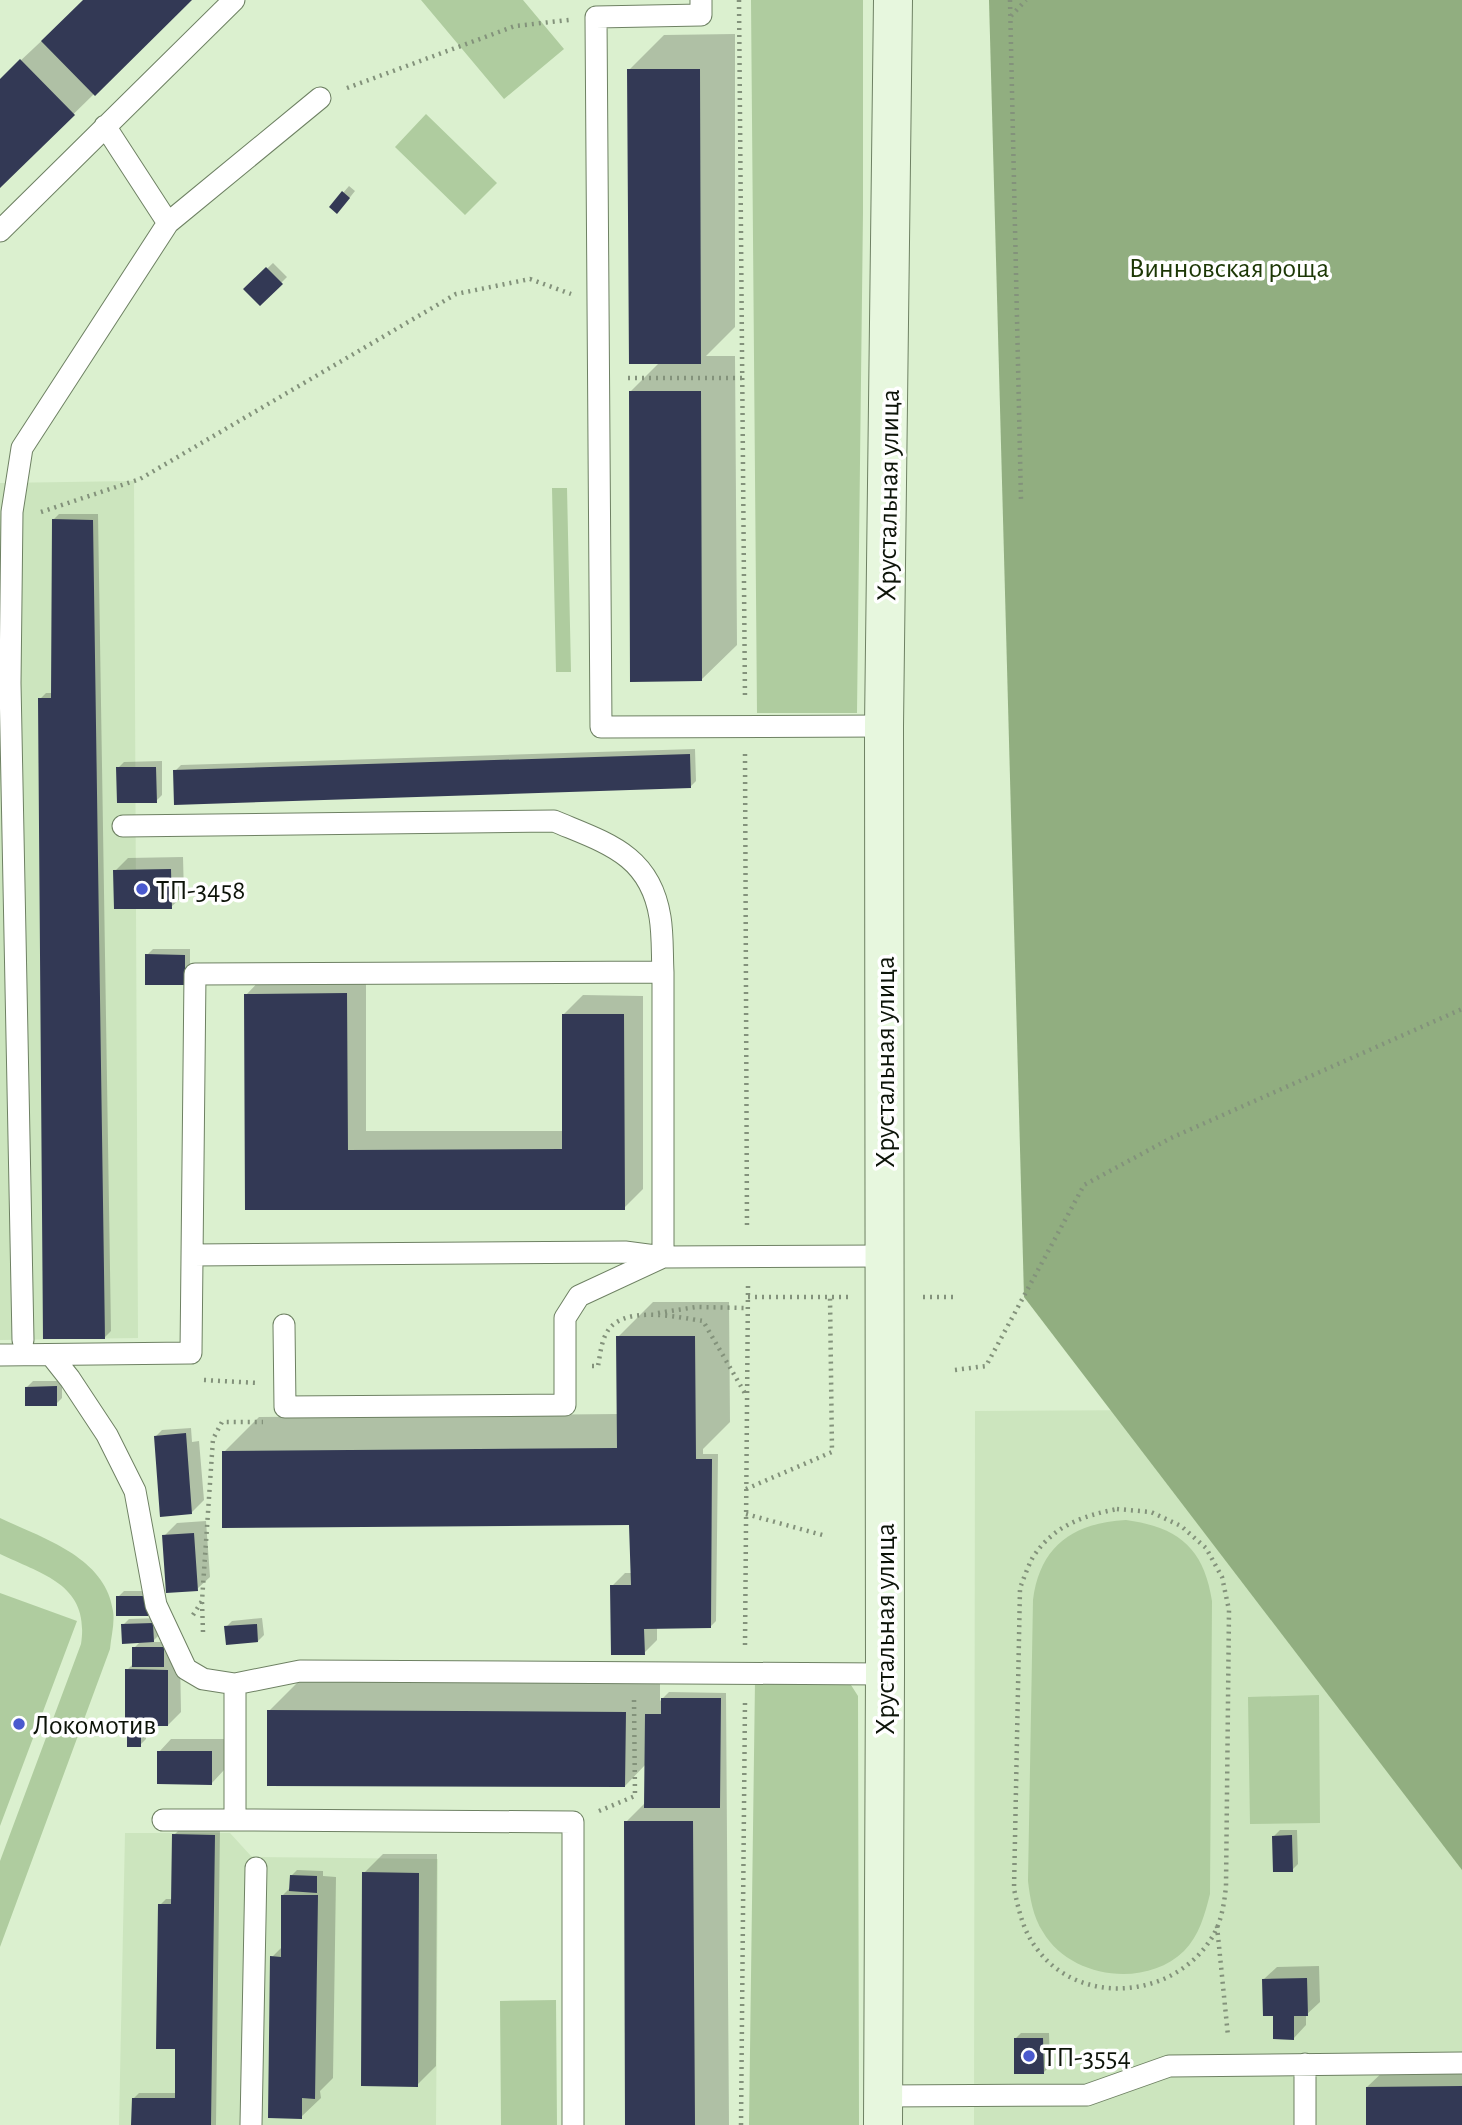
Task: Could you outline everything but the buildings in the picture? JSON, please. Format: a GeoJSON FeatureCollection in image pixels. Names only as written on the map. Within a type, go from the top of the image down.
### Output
{"type":"FeatureCollection","features":[{"type":"Feature","properties":{"kind":"main road","name":"Хрустальная улица"},"geometry":{"type":"LineString","coordinates":[[883,2111],[884,726],[892,0]]}},
{"type":"Feature","properties":{"kind":"lane"},"geometry":{"type":"LineString","coordinates":[[0,231],[234,0]]}},
{"type":"Feature","properties":{"kind":"lane"},"geometry":{"type":"LineString","coordinates":[[701,0],[701,15],[594,8],[601,727],[884,726]]}},
{"type":"Feature","properties":{"kind":"lane"},"geometry":{"type":"LineString","coordinates":[[23,1340],[5,677],[6,512],[22,448],[168,223],[320,98]]}},
{"type":"Feature","properties":{"kind":"lane"},"geometry":{"type":"LineString","coordinates":[[105,126],[168,223]]}},
{"type":"Feature","properties":{"kind":"lane"},"geometry":{"type":"LineString","coordinates":[[123,826],[554,821],[628,857],[643,871],[661,918],[663,1257]]}},
{"type":"Feature","properties":{"kind":"lane"},"geometry":{"type":"LineString","coordinates":[[0,1355],[191,1353],[195,974],[663,972]]}},
{"type":"Feature","properties":{"kind":"lane"},"geometry":{"type":"LineString","coordinates":[[193,1255],[625,1252],[663,1257],[883,1256]]}},
{"type":"Feature","properties":{"kind":"lane"},"geometry":{"type":"LineString","coordinates":[[284,1325],[285,1407],[565,1405],[565,1318],[579,1296],[663,1257]]}},
{"type":"Feature","properties":{"kind":"lane"},"geometry":{"type":"LineString","coordinates":[[51,1355],[107,1435],[135,1491],[156,1605],[186,1669],[203,1679],[234,1684],[300,1671],[885,1674]]}},
{"type":"Feature","properties":{"kind":"lane"},"geometry":{"type":"LineString","coordinates":[[234,1684],[235,1820]]}},
{"type":"Feature","properties":{"kind":"lane"},"geometry":{"type":"LineString","coordinates":[[163,1820],[573,1822],[573,2125]]}},
{"type":"Feature","properties":{"kind":"lane"},"geometry":{"type":"LineString","coordinates":[[251,2125],[256,1868]]}},
{"type":"Feature","properties":{"kind":"lane"},"geometry":{"type":"LineString","coordinates":[[883,2111],[1087,2095],[1169,2066],[1462,2063]]}},
{"type":"Feature","properties":{"kind":"lane"},"geometry":{"type":"LineString","coordinates":[[1304,2064],[1305,2125]]}},
{"type":"Feature","properties":{"kind":"path"},"geometry":{"type":"LineString","coordinates":[[739,0],[748,1297],[741,2125]]}},
{"type":"Feature","properties":{"kind":"path"},"geometry":{"type":"LineString","coordinates":[[1010,0],[1021,500]]}},
{"type":"Feature","properties":{"kind":"path"},"geometry":{"type":"LineString","coordinates":[[1010,17],[1026,0]]}},
{"type":"Feature","properties":{"kind":"path"},"geometry":{"type":"LineString","coordinates":[[320,98],[515,26],[594,8]]}},
{"type":"Feature","properties":{"kind":"path"},"geometry":{"type":"LineString","coordinates":[[6,512],[46,512],[140,479],[456,294],[530,279],[598,305]]}},
{"type":"Feature","properties":{"kind":"path"},"geometry":{"type":"LineString","coordinates":[[599,378],[743,378]]}},
{"type":"Feature","properties":{"kind":"path"},"geometry":{"type":"LineString","coordinates":[[955,1370],[986,1366],[1084,1185],[1171,1138],[1462,1009]]}},
{"type":"Feature","properties":{"kind":"path"},"geometry":{"type":"LineString","coordinates":[[746,1489],[832,1452],[830,1296]]}},
{"type":"Feature","properties":{"kind":"path"},"geometry":{"type":"LineString","coordinates":[[748,1297],[857,1297]]}},
{"type":"Feature","properties":{"kind":"path"},"geometry":{"type":"LineString","coordinates":[[916,1297],[957,1297]]}},
{"type":"Feature","properties":{"kind":"path"},"geometry":{"type":"LineString","coordinates":[[589,1366],[598,1366],[606,1333],[619,1320],[696,1307],[748,1308]]}},
{"type":"Feature","properties":{"kind":"path"},"geometry":{"type":"LineString","coordinates":[[651,1314],[703,1321],[747,1395]]}},
{"type":"Feature","properties":{"kind":"path"},"geometry":{"type":"LineString","coordinates":[[167,1626],[191,1617],[198,1611],[202,1601],[213,1439],[222,1422],[263,1422]]}},
{"type":"Feature","properties":{"kind":"path"},"geometry":{"type":"LineString","coordinates":[[1217,1925],[1210,1942],[1187,1966],[1158,1983],[1126,1990],[1093,1986],[1062,1972],[1038,1950],[1021,1922],[1014,1889],[1020,1588],[1033,1557],[1048,1540],[1056,1532],[1085,1516],[1117,1509],[1151,1512],[1181,1526],[1206,1548],[1223,1577],[1229,1610],[1226,1886],[1223,1911],[1217,1925],[1231,2066]]}},
{"type":"Feature","properties":{"kind":"path"},"geometry":{"type":"LineString","coordinates":[[746,1514],[825,1536]]}},
{"type":"Feature","properties":{"kind":"path"},"geometry":{"type":"LineString","coordinates":[[573,1822],[635,1796],[634,1673]]}},
{"type":"Feature","properties":{"kind":"shaded area"},"geometry":{"type":"Polygon","coordinates":[[[421,0],[523,0],[564,49],[504,99],[421,0]]]}},
{"type":"Feature","properties":{"kind":"shaded area"},"geometry":{"type":"Polygon","coordinates":[[[751,0],[863,0],[857,713],[757,713],[751,0]]]}},
{"type":"Feature","properties":{"kind":"shaded area"},"geometry":{"type":"Polygon","coordinates":[[[426,114],[497,183],[465,215],[395,147],[426,114]]]}},
{"type":"Feature","properties":{"kind":"shaded area"},"geometry":{"type":"Polygon","coordinates":[[[134,481],[138,1338],[0,1340],[0,483],[134,481]]]}},
{"type":"Feature","properties":{"kind":"shaded area"},"geometry":{"type":"Polygon","coordinates":[[[552,488],[567,488],[571,672],[556,672],[552,488]]]}},
{"type":"Feature","properties":{"kind":"shaded area"},"geometry":{"type":"Polygon","coordinates":[[[1163,1410],[1462,1804],[1462,2125],[974,2125],[975,1411],[1163,1410]]]}},
{"type":"Feature","properties":{"kind":"shaded area"},"geometry":{"type":"Polygon","coordinates":[[[0,1518],[52,1542],[85,1563],[98,1576],[108,1592],[114,1620],[110,1649],[0,1947],[0,1861],[81,1644],[82,1624],[71,1595],[60,1585],[0,1554],[0,1518]]]}},
{"type":"Feature","properties":{"kind":"shaded area"},"geometry":{"type":"Polygon","coordinates":[[[1126,1520],[1160,1528],[1186,1543],[1202,1567],[1212,1601],[1210,1894],[1198,1932],[1184,1951],[1168,1963],[1149,1971],[1129,1974],[1089,1968],[1071,1960],[1055,1948],[1037,1920],[1028,1881],[1033,1600],[1037,1581],[1052,1552],[1075,1532],[1107,1522],[1126,1520]]]}},
{"type":"Feature","properties":{"kind":"shaded area","name":"Локомотив"},"geometry":{"type":"Polygon","coordinates":[[[0,1593],[77,1621],[0,1826],[0,1593]]]}},
{"type":"Feature","properties":{"kind":"shaded area"},"geometry":{"type":"Polygon","coordinates":[[[755,1681],[843,1681],[851,1685],[858,1696],[859,2125],[749,2125],[755,1681]]]}},
{"type":"Feature","properties":{"kind":"shaded area"},"geometry":{"type":"Polygon","coordinates":[[[1319,1695],[1320,1823],[1250,1824],[1248,1697],[1319,1695]]]}},
{"type":"Feature","properties":{"kind":"shaded area"},"geometry":{"type":"Polygon","coordinates":[[[125,1833],[230,1833],[251,1856],[256,1857],[438,1859],[436,2125],[119,2125],[125,1833]]]}},
{"type":"Feature","properties":{"kind":"shaded area"},"geometry":{"type":"Polygon","coordinates":[[[556,2000],[557,2125],[501,2125],[500,2001],[556,2000]]]}},
{"type":"Feature","properties":{"kind":"green space","name":"Винновская роща"},"geometry":{"type":"Polygon","coordinates":[[[989,0],[1462,0],[1462,1870],[1024,1297],[989,0]]]}},
{"type":"Feature","properties":{"kind":"place","name":"ТП-3458"},"geometry":{"type":"Point","coordinates":[142,889]}},
{"type":"Feature","properties":{"kind":"place","name":"Локомотив"},"geometry":{"type":"Point","coordinates":[19,1724]}},
{"type":"Feature","properties":{"kind":"place","name":"ТП-3554"},"geometry":{"type":"Point","coordinates":[1029,2056]}}]}
